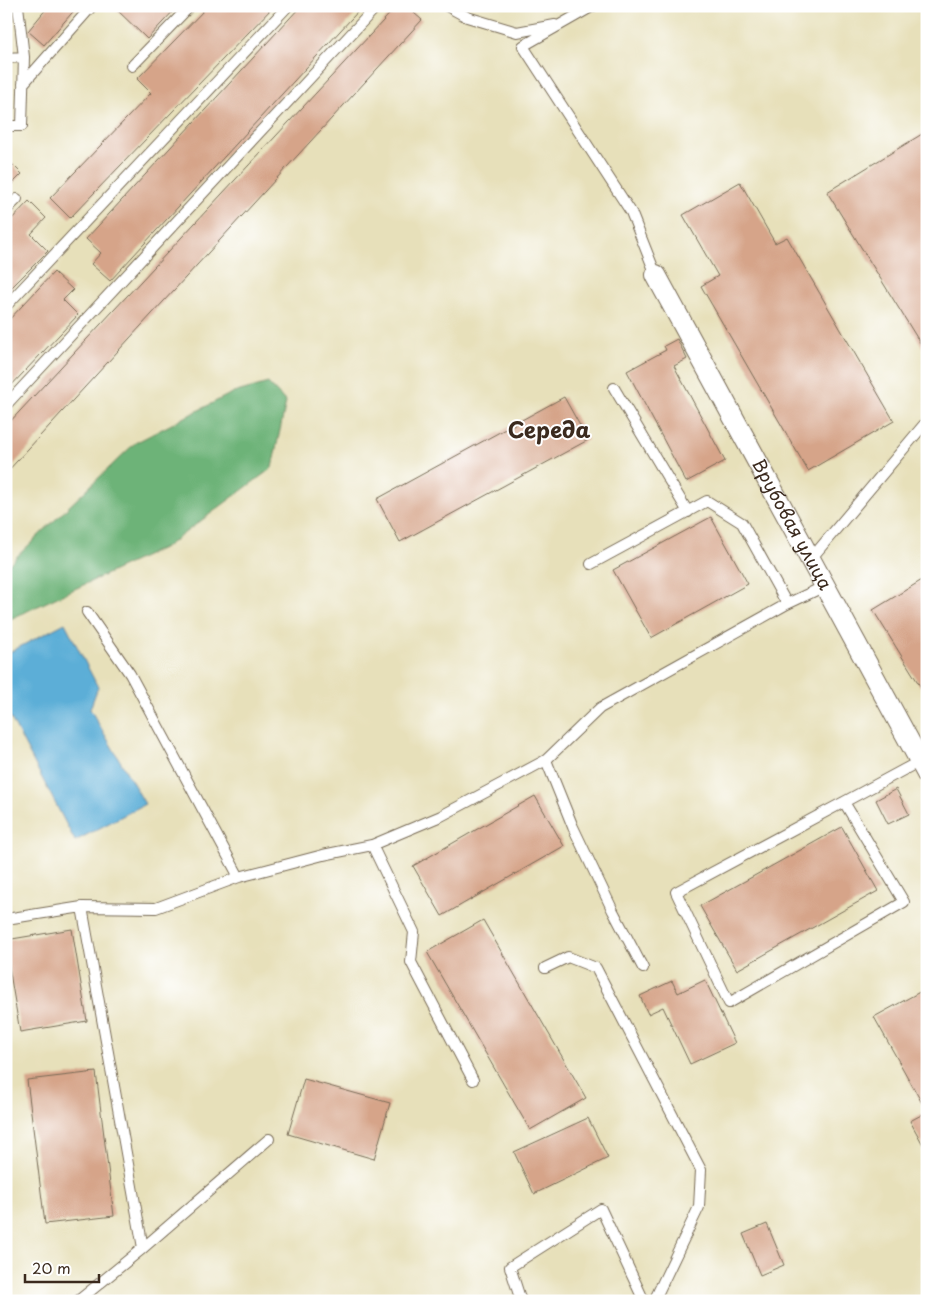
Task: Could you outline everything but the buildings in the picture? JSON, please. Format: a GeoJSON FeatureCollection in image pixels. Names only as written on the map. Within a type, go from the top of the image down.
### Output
{"type":"FeatureCollection","features":[{"type":"Feature","properties":{"kind":"street","name":"Врубовая улица"},"geometry":{"type":"LineString","coordinates":[[656,275],[923,768]]}},
{"type":"Feature","properties":{"kind":"lane"},"geometry":{"type":"LineString","coordinates":[[6,126],[22,126],[24,57],[18,6]]}},
{"type":"Feature","properties":{"kind":"lane"},"geometry":{"type":"LineString","coordinates":[[23,84],[92,6]]}},
{"type":"Feature","properties":{"kind":"lane"},"geometry":{"type":"LineString","coordinates":[[132,66],[190,6]]}},
{"type":"Feature","properties":{"kind":"lane"},"geometry":{"type":"LineString","coordinates":[[6,306],[288,6]]}},
{"type":"Feature","properties":{"kind":"lane"},"geometry":{"type":"LineString","coordinates":[[6,405],[377,6]]}},
{"type":"Feature","properties":{"kind":"lane"},"geometry":{"type":"LineString","coordinates":[[447,6],[467,17],[517,32],[563,23]]}},
{"type":"Feature","properties":{"kind":"lane"},"geometry":{"type":"LineString","coordinates":[[593,6],[523,46],[631,212],[656,275]]}},
{"type":"Feature","properties":{"kind":"lane"},"geometry":{"type":"LineString","coordinates":[[6,58],[24,57]]}},
{"type":"Feature","properties":{"kind":"lane"},"geometry":{"type":"LineString","coordinates":[[6,210],[17,199]]}},
{"type":"Feature","properties":{"kind":"lane"},"geometry":{"type":"LineString","coordinates":[[614,388],[688,512]]}},
{"type":"Feature","properties":{"kind":"lane"},"geometry":{"type":"LineString","coordinates":[[810,560],[927,420]]}},
{"type":"Feature","properties":{"kind":"lane"},"geometry":{"type":"LineString","coordinates":[[591,564],[708,501],[742,523],[787,604]]}},
{"type":"Feature","properties":{"kind":"lane"},"geometry":{"type":"LineString","coordinates":[[6,918],[82,907],[156,908],[239,878],[323,855],[372,846],[441,816],[546,760],[600,708],[787,604],[825,586]]}},
{"type":"Feature","properties":{"kind":"lane"},"geometry":{"type":"LineString","coordinates":[[87,612],[130,674],[239,878]]}},
{"type":"Feature","properties":{"kind":"lane"},"geometry":{"type":"LineString","coordinates":[[546,760],[573,827],[613,911],[643,968]]}},
{"type":"Feature","properties":{"kind":"lane"},"geometry":{"type":"LineString","coordinates":[[844,802],[904,902],[730,1003],[676,892],[844,802],[923,768]]}},
{"type":"Feature","properties":{"kind":"lane"},"geometry":{"type":"LineString","coordinates":[[372,846],[414,932],[411,962],[472,1080]]}},
{"type":"Feature","properties":{"kind":"lane"},"geometry":{"type":"LineString","coordinates":[[82,907],[143,1248]]}},
{"type":"Feature","properties":{"kind":"lane"},"geometry":{"type":"LineString","coordinates":[[545,968],[568,957],[596,968],[701,1170],[699,1206],[654,1301]]}},
{"type":"Feature","properties":{"kind":"lane"},"geometry":{"type":"LineString","coordinates":[[78,1301],[143,1248],[269,1139]]}},
{"type":"Feature","properties":{"kind":"lane"},"geometry":{"type":"LineString","coordinates":[[521,1301],[510,1267],[601,1209],[644,1301]]}},
{"type":"Feature","properties":{"kind":"green space"},"geometry":{"type":"Polygon","coordinates":[[[268,383],[286,402],[272,468],[167,546],[6,621],[6,567],[135,443],[230,394],[268,383]]]}},
{"type":"Feature","properties":{"kind":"water"},"geometry":{"type":"Polygon","coordinates":[[[65,623],[98,687],[90,709],[145,804],[75,841],[6,709],[6,654],[65,623]]]}},
{"type":"Feature","properties":{"kind":"district","name":"Середа"},"geometry":{"type":"Point","coordinates":[549,430]}}]}
